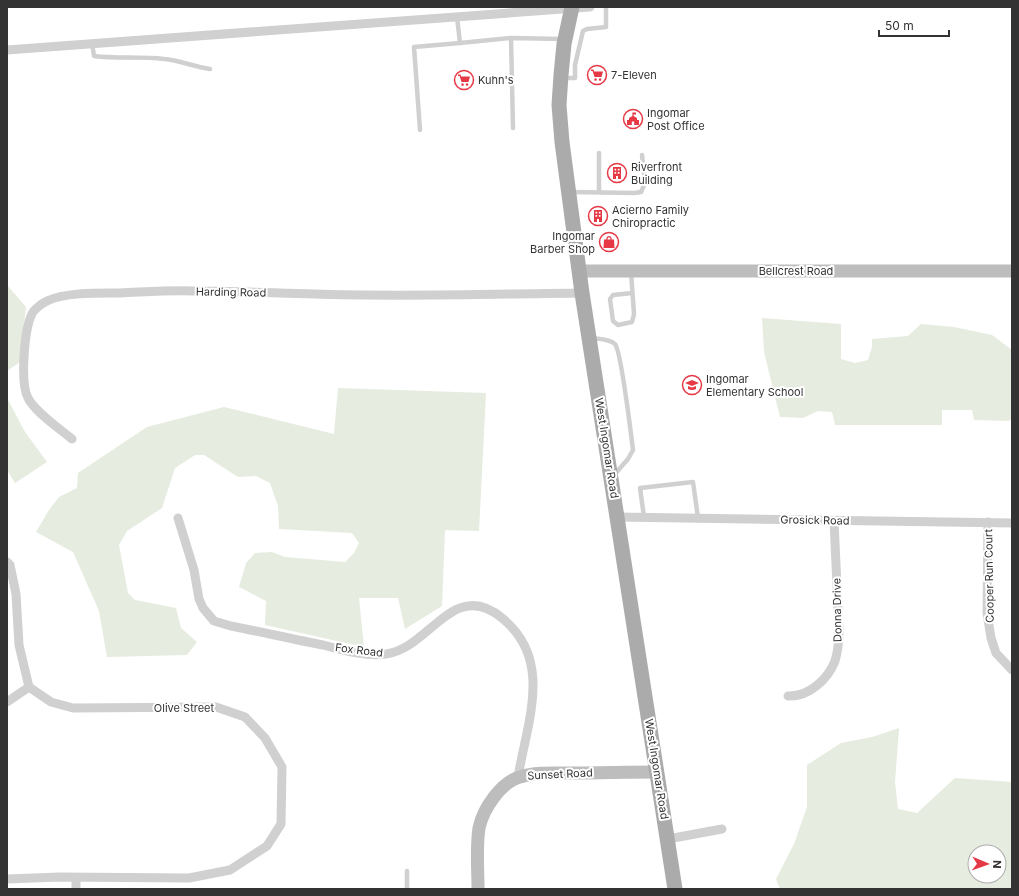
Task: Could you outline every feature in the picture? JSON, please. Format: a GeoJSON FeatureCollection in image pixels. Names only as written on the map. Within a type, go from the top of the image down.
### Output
{"type":"FeatureCollection","features":[{"type":"Feature","properties":{"kind":"main road","name":"West Ingomar Road"},"geometry":{"type":"LineString","coordinates":[[572,8],[564,43],[560,78],[560,127],[582,293],[675,889]]}},
{"type":"Feature","properties":{"kind":"street"},"geometry":{"type":"LineString","coordinates":[[7,50],[590,7]]}},
{"type":"Feature","properties":{"kind":"street","name":"Bellcrest Road"},"geometry":{"type":"LineString","coordinates":[[579,270],[1012,271]]}},
{"type":"Feature","properties":{"kind":"street","name":"Harding Road"},"geometry":{"type":"LineString","coordinates":[[72,439],[34,407],[28,400],[25,390],[24,380],[28,327],[32,314],[38,306],[48,300],[88,294],[180,291],[315,294],[582,293]]}},
{"type":"Feature","properties":{"kind":"street","name":"Grosick Road"},"geometry":{"type":"LineString","coordinates":[[617,517],[834,521],[1012,522]]}},
{"type":"Feature","properties":{"kind":"street","name":"Fox Road"},"geometry":{"type":"LineString","coordinates":[[178,518],[194,570],[201,604],[214,621],[231,626],[337,648],[367,653],[387,654],[412,643],[459,608],[479,606],[488,609],[499,616],[509,624],[522,639],[529,657],[534,684],[518,777]]}},
{"type":"Feature","properties":{"kind":"street","name":"Donna Drive"},"geometry":{"type":"LineString","coordinates":[[788,696],[804,693],[817,685],[829,672],[835,660],[838,647],[839,630],[834,521]]}},
{"type":"Feature","properties":{"kind":"street","name":"Cooper Run Court"},"geometry":{"type":"LineString","coordinates":[[988,522],[988,623],[996,652],[1012,670]]}},
{"type":"Feature","properties":{"kind":"street"},"geometry":{"type":"LineString","coordinates":[[7,562],[10,565],[16,594],[19,646],[29,686],[7,702]]}},
{"type":"Feature","properties":{"kind":"street","name":"Olive Street"},"geometry":{"type":"LineString","coordinates":[[7,878],[189,878],[230,870],[267,846],[281,824],[282,767],[265,738],[245,717],[216,707],[73,708],[51,702],[29,686]]}},
{"type":"Feature","properties":{"kind":"street","name":"Sunset Road"},"geometry":{"type":"LineString","coordinates":[[478,889],[479,828],[487,808],[500,790],[518,777],[532,774],[657,772]]}},
{"type":"Feature","properties":{"kind":"street"},"geometry":{"type":"LineString","coordinates":[[668,839],[722,829]]}},
{"type":"Feature","properties":{"kind":"street"},"geometry":{"type":"LineString","coordinates":[[76,878],[76,889]]}},
{"type":"Feature","properties":{"kind":"lane"},"geometry":{"type":"LineString","coordinates":[[560,78],[575,78],[575,65],[583,31],[587,29],[606,27],[606,7]]}},
{"type":"Feature","properties":{"kind":"lane"},"geometry":{"type":"LineString","coordinates":[[457,17],[460,43]]}},
{"type":"Feature","properties":{"kind":"lane"},"geometry":{"type":"LineString","coordinates":[[420,130],[414,47],[511,38],[564,43],[579,49]]}},
{"type":"Feature","properties":{"kind":"lane"},"geometry":{"type":"LineString","coordinates":[[511,38],[513,128]]}},
{"type":"Feature","properties":{"kind":"lane"},"geometry":{"type":"LineString","coordinates":[[92,43],[94,56],[165,59],[210,69]]}},
{"type":"Feature","properties":{"kind":"lane"},"geometry":{"type":"LineString","coordinates":[[599,153],[599,192]]}},
{"type":"Feature","properties":{"kind":"lane"},"geometry":{"type":"LineString","coordinates":[[568,192],[641,192],[645,183],[642,155]]}},
{"type":"Feature","properties":{"kind":"lane"},"geometry":{"type":"LineString","coordinates":[[630,271],[634,314],[632,322],[618,325],[614,321],[610,299],[613,295],[632,293]]}},
{"type":"Feature","properties":{"kind":"lane"},"geometry":{"type":"LineString","coordinates":[[589,338],[615,344],[619,359],[633,450],[628,459],[611,478]]}},
{"type":"Feature","properties":{"kind":"lane"},"geometry":{"type":"LineString","coordinates":[[644,517],[640,488],[693,482],[698,518]]}},
{"type":"Feature","properties":{"kind":"lane"},"geometry":{"type":"LineString","coordinates":[[406,871],[407,889]]}},
{"type":"Feature","properties":{"kind":"shaded area"},"geometry":{"type":"Polygon","coordinates":[[[7,285],[26,307],[20,362],[7,371],[7,285]]]}},
{"type":"Feature","properties":{"kind":"shaded area"},"geometry":{"type":"Polygon","coordinates":[[[762,318],[841,324],[841,359],[855,363],[868,360],[872,347],[872,339],[908,336],[921,324],[954,327],[992,335],[1012,350],[1012,419],[1008,421],[974,420],[972,410],[942,410],[942,425],[835,425],[832,412],[818,411],[803,418],[780,417],[764,352],[762,318]]]}},
{"type":"Feature","properties":{"kind":"shaded area"},"geometry":{"type":"Polygon","coordinates":[[[338,388],[486,393],[479,531],[445,530],[442,606],[405,629],[398,598],[359,598],[364,647],[265,625],[266,601],[239,587],[246,563],[255,553],[272,552],[285,557],[345,562],[354,553],[359,543],[352,533],[279,529],[278,506],[270,483],[256,476],[238,477],[204,455],[195,455],[175,468],[162,508],[127,531],[119,545],[128,593],[135,600],[176,608],[181,628],[197,642],[187,655],[107,657],[99,611],[73,552],[36,532],[49,510],[59,497],[77,488],[78,473],[147,427],[224,407],[334,434],[338,388]]]}},
{"type":"Feature","properties":{"kind":"shaded area"},"geometry":{"type":"Polygon","coordinates":[[[7,398],[25,432],[47,462],[15,483],[7,470],[7,398]]]}},
{"type":"Feature","properties":{"kind":"shaded area"},"geometry":{"type":"Polygon","coordinates":[[[899,728],[895,782],[898,809],[917,813],[955,778],[1012,782],[1012,889],[780,889],[776,879],[794,844],[807,807],[807,765],[841,743],[872,737],[899,728]]]}},
{"type":"Feature","properties":{"kind":"place","name":"7-Eleven"},"geometry":{"type":"Point","coordinates":[597,75]}},
{"type":"Feature","properties":{"kind":"place","name":"Kuhn's"},"geometry":{"type":"Point","coordinates":[464,80]}},
{"type":"Feature","properties":{"kind":"place","name":"Ingomar Post Office"},"geometry":{"type":"Point","coordinates":[633,119]}},
{"type":"Feature","properties":{"kind":"place","name":"Riverfront Building"},"geometry":{"type":"Point","coordinates":[617,173]}},
{"type":"Feature","properties":{"kind":"place","name":"Acierno Family Chiropractic"},"geometry":{"type":"Point","coordinates":[598,216]}},
{"type":"Feature","properties":{"kind":"place","name":"Ingomar Barber Shop"},"geometry":{"type":"Point","coordinates":[609,242]}},
{"type":"Feature","properties":{"kind":"place","name":"Ingomar Elementary School"},"geometry":{"type":"Point","coordinates":[692,385]}}]}
